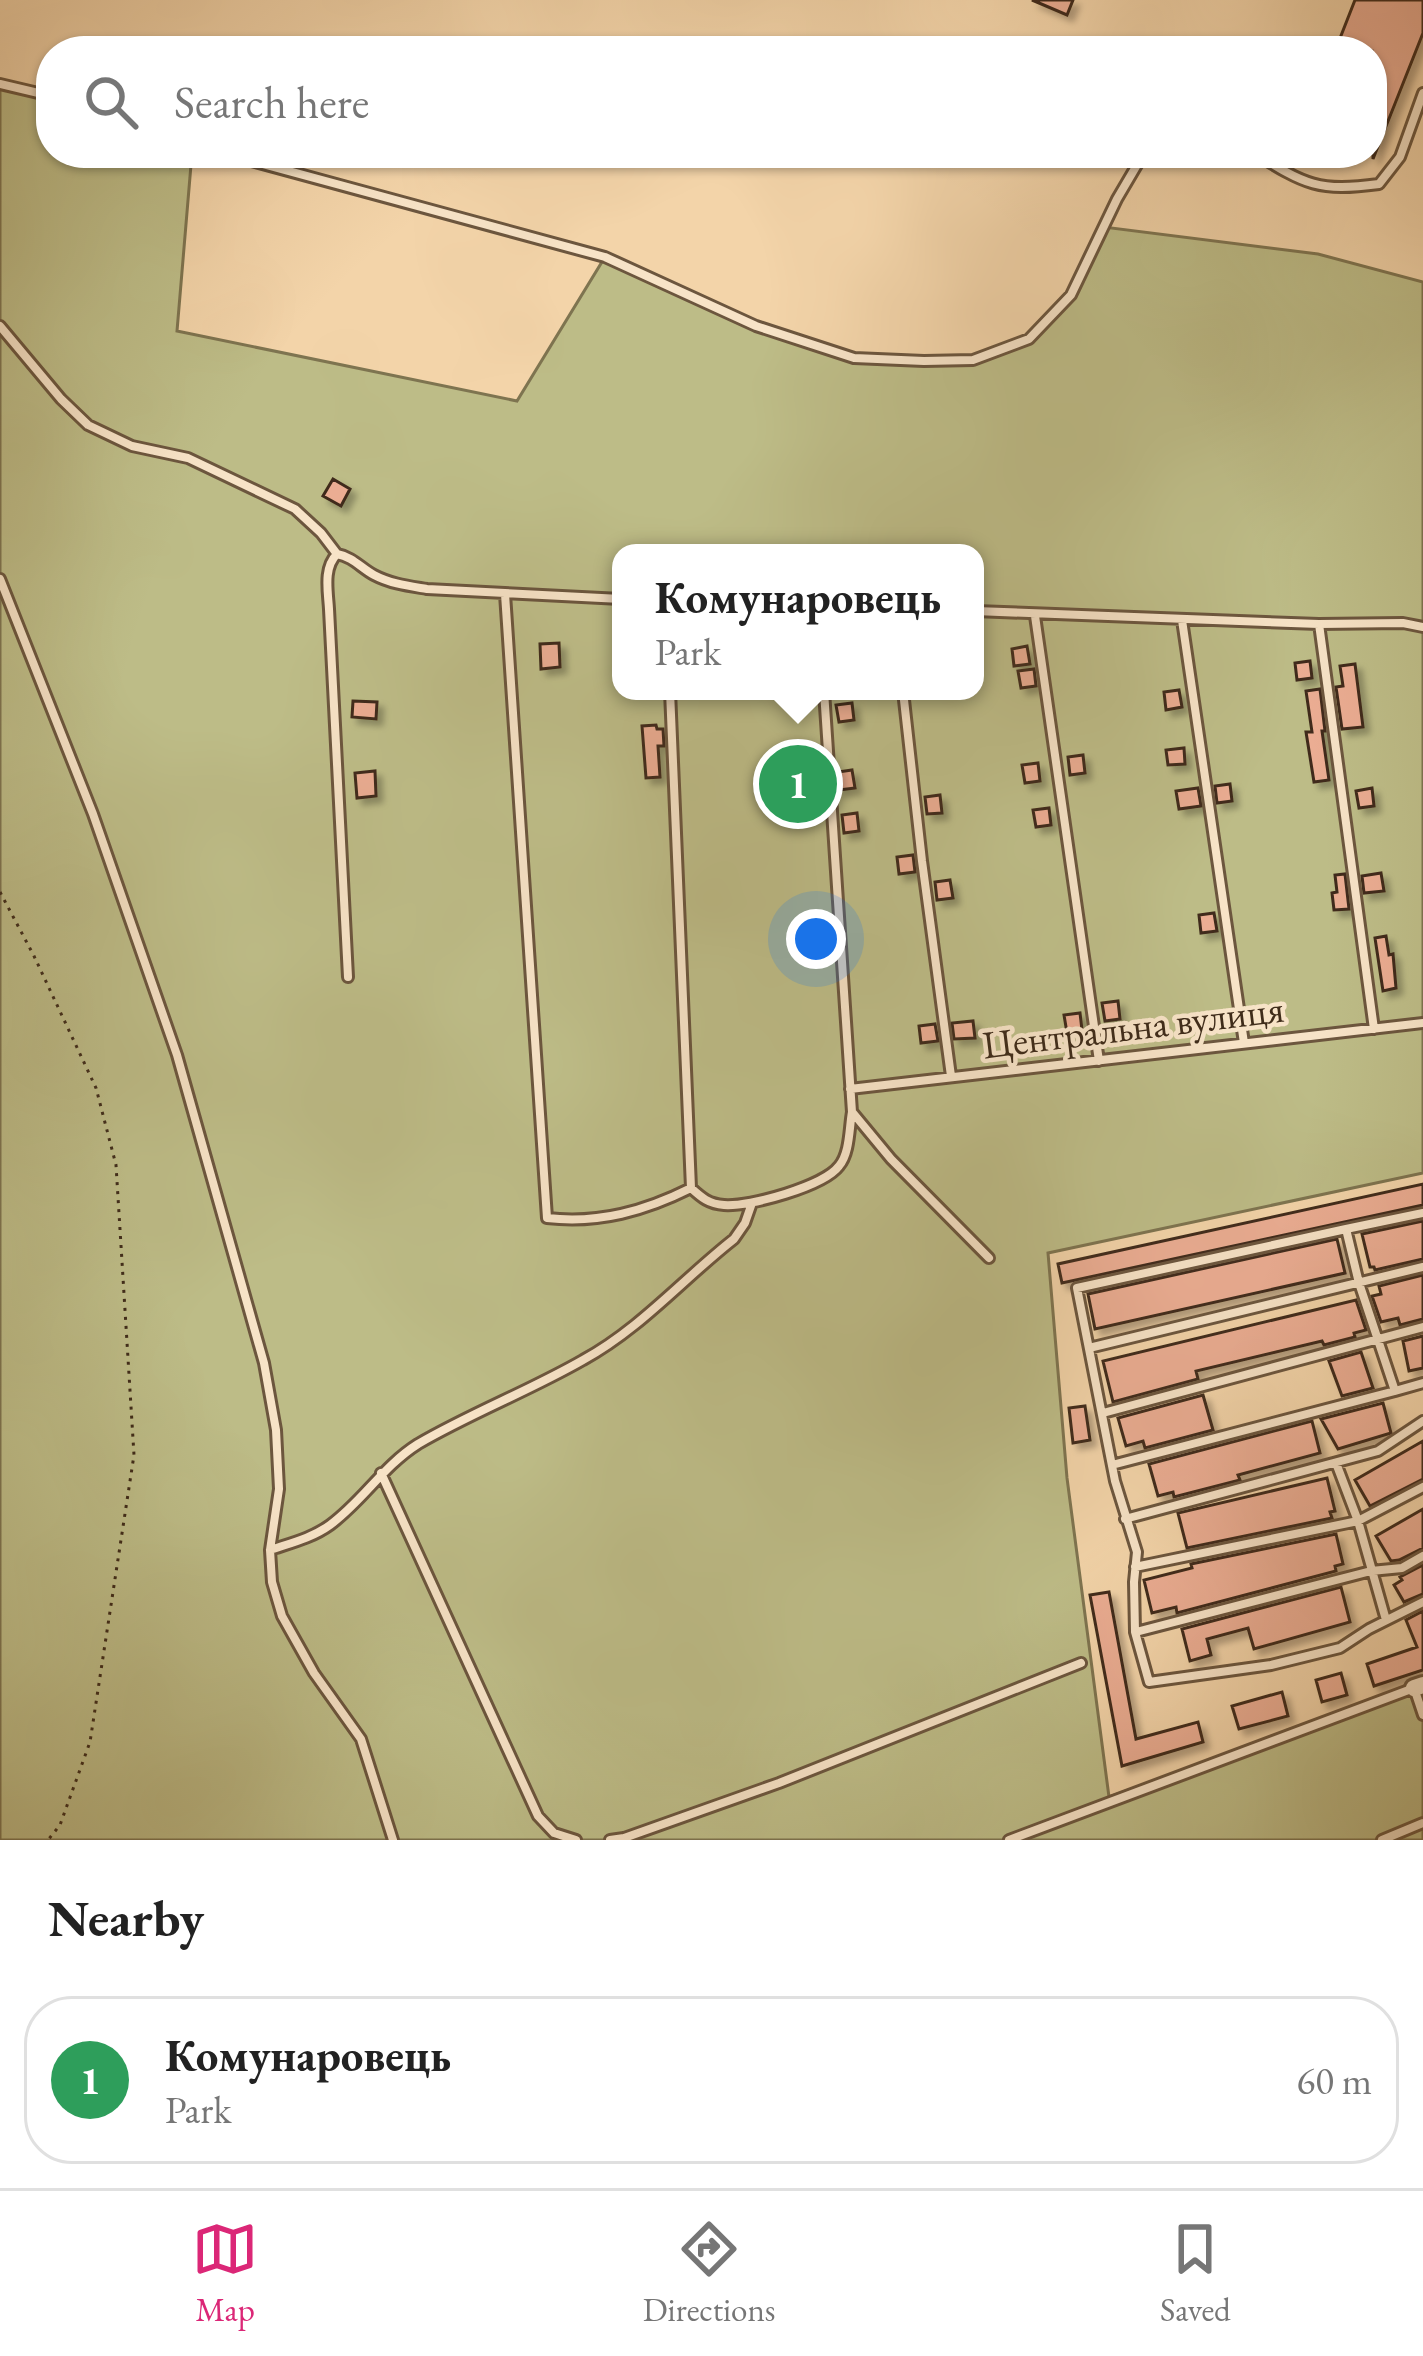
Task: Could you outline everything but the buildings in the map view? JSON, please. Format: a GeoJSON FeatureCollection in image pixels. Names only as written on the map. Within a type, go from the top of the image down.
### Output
{"type":"FeatureCollection","features":[{"type":"Feature","properties":{"kind":"lane"},"geometry":{"type":"LineString","coordinates":[[0,84],[36,92]]}},
{"type":"Feature","properties":{"kind":"lane"},"geometry":{"type":"LineString","coordinates":[[1278,168],[1321,188],[1379,184],[1400,157],[1423,93]]}},
{"type":"Feature","properties":{"kind":"lane"},"geometry":{"type":"LineString","coordinates":[[277,168],[604,257],[757,326],[854,358],[924,362],[974,360],[1029,339],[1071,295],[1135,168]]}},
{"type":"Feature","properties":{"kind":"lane"},"geometry":{"type":"LineString","coordinates":[[0,326],[88,424],[132,446],[188,458],[295,509],[337,554],[373,574],[402,586],[612,599]]}},
{"type":"Feature","properties":{"kind":"lane"},"geometry":{"type":"LineString","coordinates":[[337,554],[328,569],[329,610],[348,977]]}},
{"type":"Feature","properties":{"kind":"lane"},"geometry":{"type":"LineString","coordinates":[[0,579],[93,814],[177,1055],[264,1363],[280,1489],[271,1550],[272,1582],[282,1616],[314,1673],[362,1739],[393,1840]]}},
{"type":"Feature","properties":{"kind":"lane"},"geometry":{"type":"LineString","coordinates":[[505,594],[547,1218],[579,1222],[612,1216],[659,1204],[692,1188]]}},
{"type":"Feature","properties":{"kind":"lane"},"geometry":{"type":"LineString","coordinates":[[984,612],[1423,627]]}},
{"type":"Feature","properties":{"kind":"lane"},"geometry":{"type":"LineString","coordinates":[[1035,616],[1099,1061]]}},
{"type":"Feature","properties":{"kind":"lane"},"geometry":{"type":"LineString","coordinates":[[1182,620],[1244,1042]]}},
{"type":"Feature","properties":{"kind":"lane"},"geometry":{"type":"LineString","coordinates":[[1319,624],[1374,1029]]}},
{"type":"Feature","properties":{"kind":"lane"},"geometry":{"type":"LineString","coordinates":[[670,700],[692,1188],[707,1202],[726,1205],[752,1203],[831,1175],[844,1161],[852,1112],[825,700]]}},
{"type":"Feature","properties":{"kind":"lane"},"geometry":{"type":"LineString","coordinates":[[904,700],[951,1076]]}},
{"type":"Feature","properties":{"kind":"lane","name":"Центральна вулиця"},"geometry":{"type":"LineString","coordinates":[[850,1089],[1423,1023]]}},
{"type":"Feature","properties":{"kind":"lane"},"geometry":{"type":"LineString","coordinates":[[852,1112],[891,1159],[989,1258]]}},
{"type":"Feature","properties":{"kind":"lane"},"geometry":{"type":"LineString","coordinates":[[271,1550],[329,1526],[381,1473],[416,1446],[613,1341],[734,1239],[752,1203]]}},
{"type":"Feature","properties":{"kind":"lane"},"geometry":{"type":"LineString","coordinates":[[1423,1213],[1077,1288],[1112,1465],[1137,1552],[1135,1632],[1149,1682],[1305,1658],[1340,1648],[1423,1602]]}},
{"type":"Feature","properties":{"kind":"lane"},"geometry":{"type":"LineString","coordinates":[[1346,1229],[1395,1391]]}},
{"type":"Feature","properties":{"kind":"lane"},"geometry":{"type":"LineString","coordinates":[[1089,1348],[1423,1267]]}},
{"type":"Feature","properties":{"kind":"lane"},"geometry":{"type":"LineString","coordinates":[[1103,1413],[1423,1327]]}},
{"type":"Feature","properties":{"kind":"lane"},"geometry":{"type":"LineString","coordinates":[[1112,1465],[1423,1383]]}},
{"type":"Feature","properties":{"kind":"lane"},"geometry":{"type":"LineString","coordinates":[[1125,1520],[1378,1451],[1423,1421]]}},
{"type":"Feature","properties":{"kind":"lane"},"geometry":{"type":"LineString","coordinates":[[1336,1462],[1386,1620]]}},
{"type":"Feature","properties":{"kind":"lane"},"geometry":{"type":"LineString","coordinates":[[381,1473],[538,1816],[554,1833],[576,1840]]}},
{"type":"Feature","properties":{"kind":"lane"},"geometry":{"type":"LineString","coordinates":[[1135,1567],[1358,1521],[1423,1487]]}},
{"type":"Feature","properties":{"kind":"lane"},"geometry":{"type":"LineString","coordinates":[[1135,1632],[1371,1571],[1402,1568],[1423,1556]]}},
{"type":"Feature","properties":{"kind":"lane"},"geometry":{"type":"LineString","coordinates":[[610,1840],[779,1783],[1081,1664]]}},
{"type":"Feature","properties":{"kind":"lane"},"geometry":{"type":"LineString","coordinates":[[1009,1840],[1418,1686],[1423,1715]]}},
{"type":"Feature","properties":{"kind":"lane"},"geometry":{"type":"LineString","coordinates":[[1382,1840],[1423,1823]]}},
{"type":"Feature","properties":{"kind":"path"},"geometry":{"type":"LineString","coordinates":[[0,892],[96,1088],[116,1165],[134,1455],[90,1742],[60,1825],[48,1840]]}},
{"type":"Feature","properties":{"kind":"shaded area"},"geometry":{"type":"Polygon","coordinates":[[[0,84],[36,92],[36,168],[191,168],[177,331],[517,401],[605,257],[756,326],[854,358],[973,360],[1029,339],[1071,294],[1104,227],[1318,254],[1423,282],[1423,1173],[1048,1253],[1067,1478],[1109,1797],[1423,1685],[1423,1840],[0,1840],[0,84]]]}},
{"type":"Feature","properties":{"kind":"place","name":"Комунаровець"},"geometry":{"type":"Point","coordinates":[798,784]}}]}
